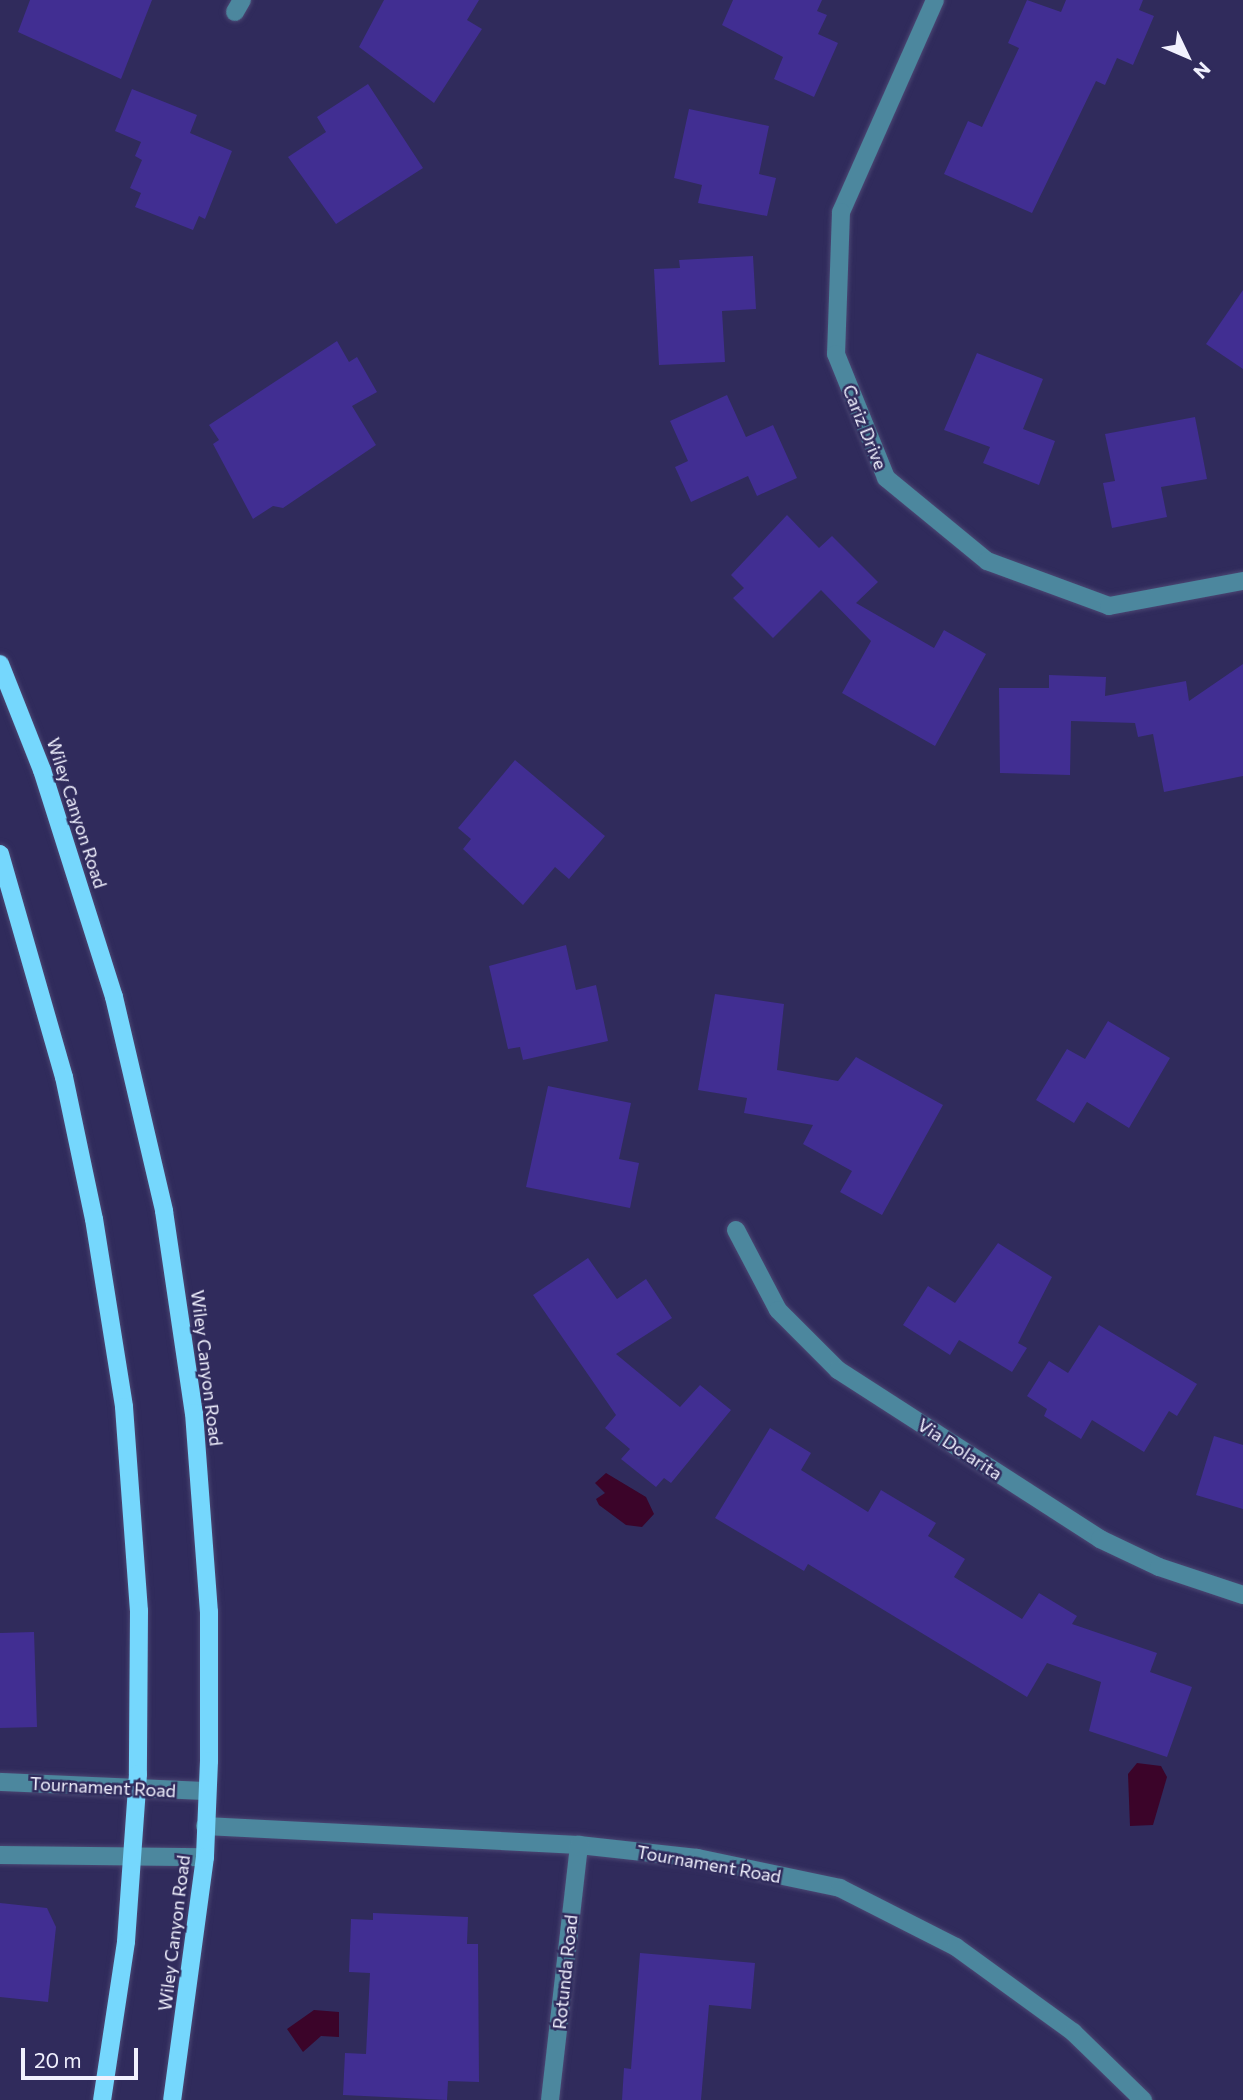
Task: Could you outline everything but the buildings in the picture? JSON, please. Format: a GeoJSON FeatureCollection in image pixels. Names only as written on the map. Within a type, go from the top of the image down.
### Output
{"type":"FeatureCollection","features":[{"type":"Feature","properties":{"kind":"main road","name":"Wiley Canyon Road"},"geometry":{"type":"LineString","coordinates":[[0,664],[42,770],[114,998],[164,1211],[194,1413],[207,1585],[205,1857],[172,2100]]}},
{"type":"Feature","properties":{"kind":"main road"},"geometry":{"type":"LineString","coordinates":[[0,853],[64,1077],[94,1219],[124,1407],[139,1611],[137,1790],[126,1942],[102,2100]]}},
{"type":"Feature","properties":{"kind":"street","name":"Cariz Drive"},"geometry":{"type":"LineString","coordinates":[[935,0],[841,212],[836,354],[886,478],[987,561],[1110,606],[1243,581]]}},
{"type":"Feature","properties":{"kind":"street","name":"Via Dolarita"},"geometry":{"type":"LineString","coordinates":[[736,1230],[778,1310],[838,1370],[1100,1539],[1159,1567],[1243,1595]]}},
{"type":"Feature","properties":{"kind":"street","name":"Tournament Road"},"geometry":{"type":"LineString","coordinates":[[0,1782],[207,1791]]}},
{"type":"Feature","properties":{"kind":"street","name":"Tournament Road"},"geometry":{"type":"LineString","coordinates":[[205,1826],[579,1844],[697,1858],[840,1888],[956,1947],[1073,2032],[1143,2100]]}},
{"type":"Feature","properties":{"kind":"street","name":"Rotunda Road"},"geometry":{"type":"LineString","coordinates":[[550,2100],[579,1844]]}},
{"type":"Feature","properties":{"kind":"street"},"geometry":{"type":"LineString","coordinates":[[0,1855],[205,1857]]}},
{"type":"Feature","properties":{"kind":"shaded area"},"geometry":{"type":"Polygon","coordinates":[[[606,1473],[646,1497],[654,1514],[642,1527],[626,1525],[599,1505],[596,1499],[605,1493],[595,1483],[606,1473]]]}},
{"type":"Feature","properties":{"kind":"shaded area"},"geometry":{"type":"Polygon","coordinates":[[[1137,1763],[1161,1766],[1167,1777],[1153,1825],[1130,1826],[1128,1774],[1137,1763]]]}},
{"type":"Feature","properties":{"kind":"shaded area"},"geometry":{"type":"Polygon","coordinates":[[[314,2010],[339,2012],[339,2037],[321,2036],[303,2052],[287,2029],[314,2010]]]}}]}
